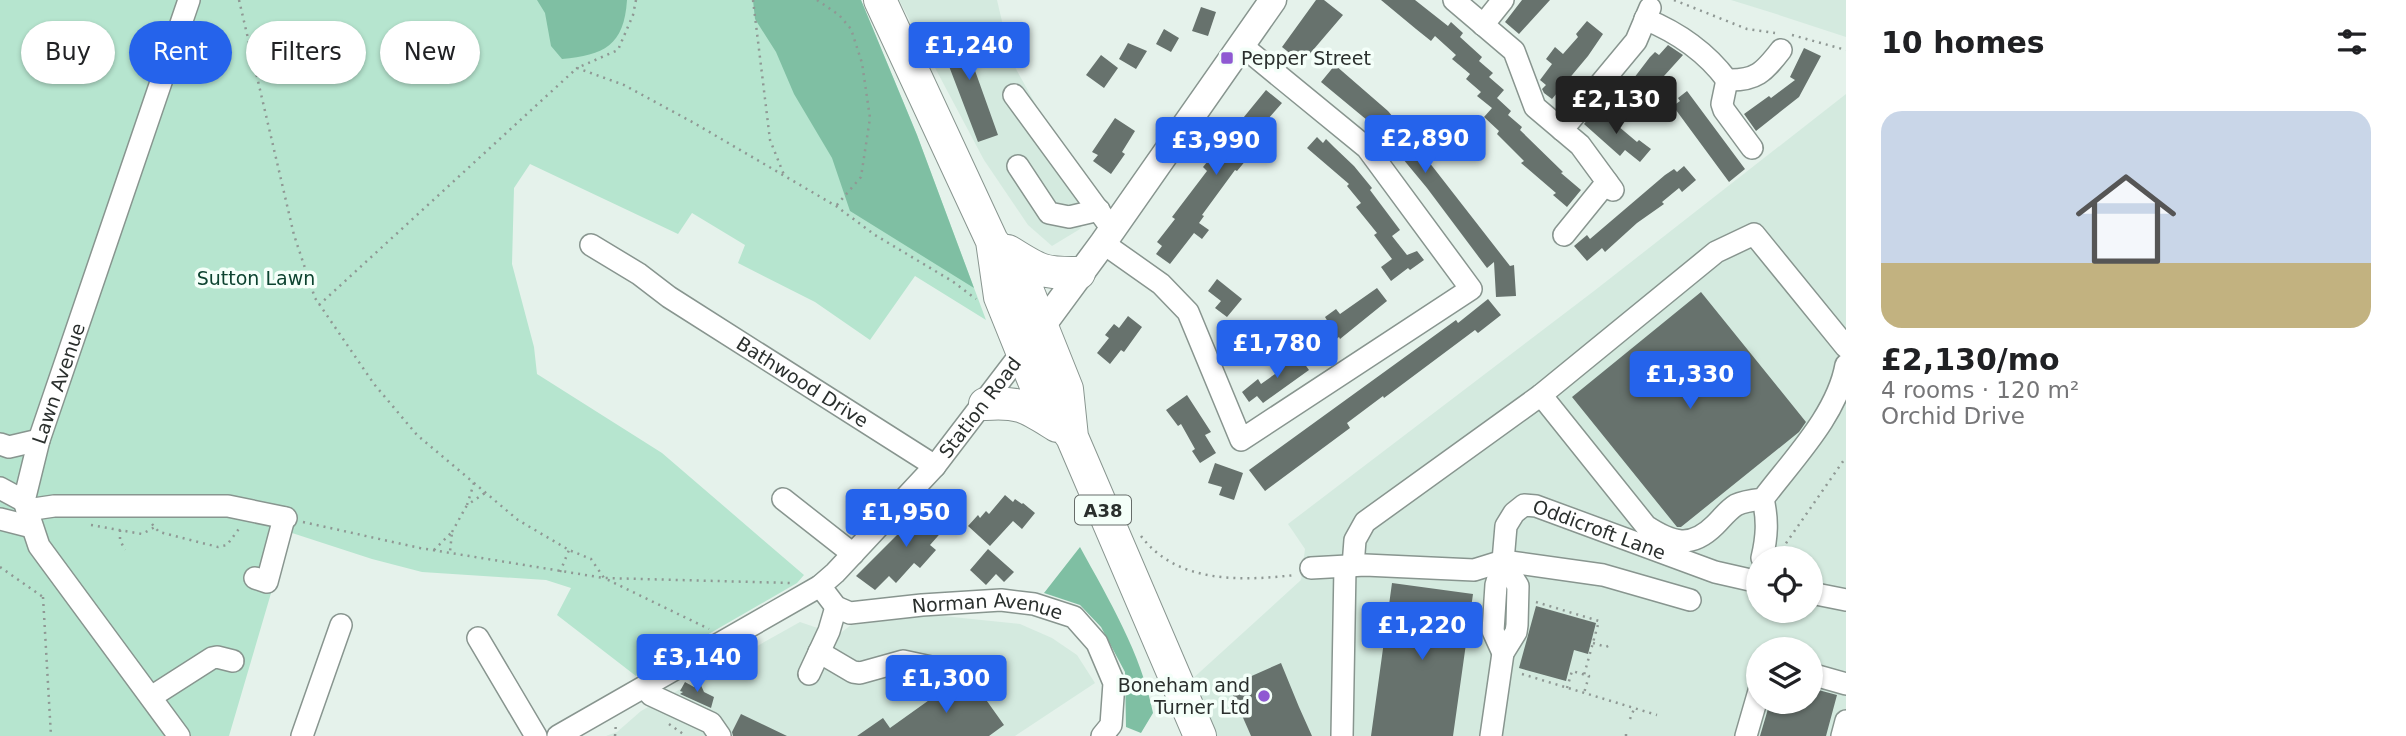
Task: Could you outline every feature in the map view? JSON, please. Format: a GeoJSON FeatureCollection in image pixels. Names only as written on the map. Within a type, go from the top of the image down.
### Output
{"type":"FeatureCollection","features":[{"type":"Feature","properties":{"kind":"highway","name":"A38"},"geometry":{"type":"LineString","coordinates":[[880,0],[992,241],[1025,284],[1067,389],[1073,437],[1200,736]]}},
{"type":"Feature","properties":{"kind":"highway","name":"A38"},"geometry":{"type":"LineString","coordinates":[[992,241],[1000,297],[1041,398],[1073,437]]}},
{"type":"Feature","properties":{"kind":"highway"},"geometry":{"type":"LineString","coordinates":[[992,241],[1038,270],[1079,273]]}},
{"type":"Feature","properties":{"kind":"highway"},"geometry":{"type":"LineString","coordinates":[[985,404],[1009,402],[1023,405],[1073,437]]}},
{"type":"Feature","properties":{"kind":"main road","name":"Station Road"},"geometry":{"type":"LineString","coordinates":[[1023,352],[1079,273],[1105,227],[1273,0]]}},
{"type":"Feature","properties":{"kind":"street","name":"Lawn Avenue"},"geometry":{"type":"LineString","coordinates":[[28,513],[40,440],[189,0]]}},
{"type":"Feature","properties":{"kind":"street"},"geometry":{"type":"LineString","coordinates":[[1454,0],[1514,51],[1535,107],[1580,145],[1610,186],[1564,235]]}},
{"type":"Feature","properties":{"kind":"street"},"geometry":{"type":"LineString","coordinates":[[1483,24],[1503,0]]}},
{"type":"Feature","properties":{"kind":"street"},"geometry":{"type":"LineString","coordinates":[[1562,130],[1636,41],[1648,13],[1717,66],[1727,80],[1722,104],[1724,110],[1752,148]]}},
{"type":"Feature","properties":{"kind":"street"},"geometry":{"type":"LineString","coordinates":[[1014,95],[1105,227],[1188,312],[1241,440],[1471,289],[1367,148],[1241,44]]}},
{"type":"Feature","properties":{"kind":"street"},"geometry":{"type":"LineString","coordinates":[[1727,80],[1746,80],[1766,70],[1781,50]]}},
{"type":"Feature","properties":{"kind":"street"},"geometry":{"type":"LineString","coordinates":[[1017,166],[1049,213],[1105,227]]}},
{"type":"Feature","properties":{"kind":"street"},"geometry":{"type":"LineString","coordinates":[[1342,736],[1349,566],[1355,540],[1365,522],[1541,395],[1716,252],[1754,234],[1846,347]]}},
{"type":"Feature","properties":{"kind":"street","name":"Bathwood Drive"},"geometry":{"type":"LineString","coordinates":[[591,245],[934,466]]}},
{"type":"Feature","properties":{"kind":"street","name":"Station Road"},"geometry":{"type":"LineString","coordinates":[[558,736],[593,728],[645,688],[815,590],[853,554],[934,466],[1023,352]]}},
{"type":"Feature","properties":{"kind":"street"},"geometry":{"type":"LineString","coordinates":[[1541,395],[1646,526],[1665,538],[1684,542],[1704,535],[1734,506],[1763,499],[1832,407],[1842,385],[1846,365]]}},
{"type":"Feature","properties":{"kind":"street"},"geometry":{"type":"LineString","coordinates":[[0,444],[9,447],[40,440]]}},
{"type":"Feature","properties":{"kind":"street"},"geometry":{"type":"LineString","coordinates":[[0,488],[28,513],[39,547],[179,736]]}},
{"type":"Feature","properties":{"kind":"street"},"geometry":{"type":"LineString","coordinates":[[783,499],[853,554]]}},
{"type":"Feature","properties":{"kind":"street"},"geometry":{"type":"LineString","coordinates":[[1763,499],[1768,518],[1768,546]]}},
{"type":"Feature","properties":{"kind":"street","name":"Oddicroft Lane"},"geometry":{"type":"LineString","coordinates":[[1503,561],[1506,526],[1514,513],[1524,505],[1536,506],[1716,572],[1746,576]]}},
{"type":"Feature","properties":{"kind":"street"},"geometry":{"type":"LineString","coordinates":[[0,519],[68,506],[153,517],[236,508],[285,518],[267,582],[255,578]]}},
{"type":"Feature","properties":{"kind":"street"},"geometry":{"type":"LineString","coordinates":[[1491,736],[1503,653],[1516,632],[1518,586],[1503,561]]}},
{"type":"Feature","properties":{"kind":"street"},"geometry":{"type":"LineString","coordinates":[[1503,561],[1496,584],[1493,631],[1503,653]]}},
{"type":"Feature","properties":{"kind":"street"},"geometry":{"type":"LineString","coordinates":[[1311,568],[1349,566],[1474,570],[1503,561],[1603,575],[1690,600]]}},
{"type":"Feature","properties":{"kind":"street"},"geometry":{"type":"LineString","coordinates":[[809,674],[829,631],[835,607],[815,590]]}},
{"type":"Feature","properties":{"kind":"street"},"geometry":{"type":"LineString","coordinates":[[1823,595],[1846,600]]}},
{"type":"Feature","properties":{"kind":"street","name":"Norman Avenue"},"geometry":{"type":"LineString","coordinates":[[835,607],[850,613],[1001,600],[1034,604],[1074,617],[1097,643],[1114,683],[1111,725],[1102,736]]}},
{"type":"Feature","properties":{"kind":"street"},"geometry":{"type":"LineString","coordinates":[[302,736],[341,625]]}},
{"type":"Feature","properties":{"kind":"street"},"geometry":{"type":"LineString","coordinates":[[478,638],[536,736]]}},
{"type":"Feature","properties":{"kind":"street"},"geometry":{"type":"LineString","coordinates":[[819,652],[853,672],[860,673],[903,661],[945,670]]}},
{"type":"Feature","properties":{"kind":"street"},"geometry":{"type":"LineString","coordinates":[[152,697],[212,658],[233,661]]}},
{"type":"Feature","properties":{"kind":"street"},"geometry":{"type":"LineString","coordinates":[[1823,677],[1846,684]]}},
{"type":"Feature","properties":{"kind":"street"},"geometry":{"type":"LineString","coordinates":[[645,688],[651,695],[711,723],[720,736]]}},
{"type":"Feature","properties":{"kind":"street"},"geometry":{"type":"LineString","coordinates":[[1746,736],[1752,714]]}},
{"type":"Feature","properties":{"kind":"street"},"geometry":{"type":"LineString","coordinates":[[1842,736],[1846,721]]}},
{"type":"Feature","properties":{"kind":"path"},"geometry":{"type":"LineString","coordinates":[[239,0],[294,235],[319,305],[373,384],[416,435],[518,520],[569,550],[591,559],[604,578],[727,640]]}},
{"type":"Feature","properties":{"kind":"path"},"geometry":{"type":"LineString","coordinates":[[319,305],[576,68],[618,50],[633,15],[635,0]]}},
{"type":"Feature","properties":{"kind":"path"},"geometry":{"type":"LineString","coordinates":[[753,0],[770,141],[784,175]]}},
{"type":"Feature","properties":{"kind":"path"},"geometry":{"type":"LineString","coordinates":[[817,0],[839,15],[851,29],[863,63],[870,118],[861,177],[835,206]]}},
{"type":"Feature","properties":{"kind":"path"},"geometry":{"type":"LineString","coordinates":[[1674,0],[1747,29],[1804,37],[1846,50]]}},
{"type":"Feature","properties":{"kind":"path"},"geometry":{"type":"LineString","coordinates":[[576,68],[624,85],[694,122],[835,206],[874,235],[952,281],[995,313],[1006,310]]}},
{"type":"Feature","properties":{"kind":"path"},"geometry":{"type":"LineString","coordinates":[[1778,546],[1846,457]]}},
{"type":"Feature","properties":{"kind":"path"},"geometry":{"type":"LineString","coordinates":[[433,550],[452,532],[467,505],[474,483]]}},
{"type":"Feature","properties":{"kind":"path"},"geometry":{"type":"LineString","coordinates":[[467,505],[485,493]]}},
{"type":"Feature","properties":{"kind":"path"},"geometry":{"type":"LineString","coordinates":[[68,506],[74,518],[85,524],[142,534],[153,517]]}},
{"type":"Feature","properties":{"kind":"path"},"geometry":{"type":"LineString","coordinates":[[153,517],[159,532],[218,547],[227,545],[241,527],[236,508]]}},
{"type":"Feature","properties":{"kind":"path"},"geometry":{"type":"LineString","coordinates":[[285,518],[433,550],[604,578],[797,583],[815,590]]}},
{"type":"Feature","properties":{"kind":"path"},"geometry":{"type":"LineString","coordinates":[[120,530],[120,540],[125,550]]}},
{"type":"Feature","properties":{"kind":"path"},"geometry":{"type":"LineString","coordinates":[[449,553],[452,532]]}},
{"type":"Feature","properties":{"kind":"path"},"geometry":{"type":"LineString","coordinates":[[1142,538],[1152,549],[1181,569],[1213,577],[1274,577],[1302,574],[1311,568]]}},
{"type":"Feature","properties":{"kind":"path"},"geometry":{"type":"LineString","coordinates":[[561,572],[569,550]]}},
{"type":"Feature","properties":{"kind":"path"},"geometry":{"type":"LineString","coordinates":[[0,567],[43,597],[51,736]]}},
{"type":"Feature","properties":{"kind":"path"},"geometry":{"type":"LineString","coordinates":[[1517,597],[1600,621],[1584,675]]}},
{"type":"Feature","properties":{"kind":"path"},"geometry":{"type":"LineString","coordinates":[[1593,643],[1606,647],[1610,645]]}},
{"type":"Feature","properties":{"kind":"path"},"geometry":{"type":"LineString","coordinates":[[1567,688],[1572,671],[1589,676],[1584,693]]}},
{"type":"Feature","properties":{"kind":"path"},"geometry":{"type":"LineString","coordinates":[[1522,674],[1657,715]]}},
{"type":"Feature","properties":{"kind":"path"},"geometry":{"type":"LineString","coordinates":[[1630,719],[1634,708]]}},
{"type":"Feature","properties":{"kind":"shaded area"},"geometry":{"type":"Polygon","coordinates":[[[899,0],[997,0],[1011,60],[1041,114],[1098,192],[1080,229],[1052,246],[1028,225],[984,160],[899,0]]]}},
{"type":"Feature","properties":{"kind":"shaded area"},"geometry":{"type":"Polygon","coordinates":[[[1731,0],[1846,0],[1846,37],[1773,13],[1731,0]]]}},
{"type":"Feature","properties":{"kind":"shaded area"},"geometry":{"type":"Polygon","coordinates":[[[1846,94],[1846,736],[1214,736],[1190,681],[1301,580],[1305,549],[1288,524],[1594,291],[1846,94]]]}},
{"type":"Feature","properties":{"kind":"shaded area"},"geometry":{"type":"Polygon","coordinates":[[[933,615],[1020,624],[1052,638],[1077,655],[1095,683],[1015,736],[606,736],[617,732],[641,711],[800,622],[838,635],[851,625],[933,615]]]}},
{"type":"Feature","properties":{"kind":"green space","name":"Sutton Lawn"},"geometry":{"type":"Polygon","coordinates":[[[0,0],[861,0],[917,135],[986,320],[915,276],[870,340],[815,302],[738,263],[745,245],[692,213],[678,234],[530,164],[514,188],[512,264],[534,347],[537,374],[662,453],[804,575],[797,583],[636,676],[557,615],[571,588],[546,580],[422,572],[289,532],[229,736],[0,736],[0,0]]]}},
{"type":"Feature","properties":{"kind":"green space"},"geometry":{"type":"Polygon","coordinates":[[[537,0],[627,0],[621,28],[609,45],[589,55],[562,59],[551,46],[545,13],[537,0]]]}},
{"type":"Feature","properties":{"kind":"green space"},"geometry":{"type":"Polygon","coordinates":[[[753,0],[861,0],[917,135],[974,288],[850,211],[832,158],[794,94],[776,52],[755,19],[753,0]]]}},
{"type":"Feature","properties":{"kind":"green space"},"geometry":{"type":"Polygon","coordinates":[[[1080,547],[1123,627],[1141,669],[1153,713],[1141,733],[1126,727],[1125,672],[1101,627],[1080,605],[1044,593],[1080,547]]]}},
{"type":"Feature","properties":{"kind":"building"},"geometry":{"type":"Polygon","coordinates":[[[1316,0],[1324,0],[1343,15],[1302,63],[1282,47],[1316,0]]]}},
{"type":"Feature","properties":{"kind":"building"},"geometry":{"type":"Polygon","coordinates":[[[1381,0],[1415,0],[1448,26],[1451,22],[1463,33],[1460,37],[1482,57],[1479,61],[1493,73],[1489,77],[1504,90],[1497,98],[1511,111],[1508,115],[1522,127],[1520,130],[1563,172],[1561,173],[1581,190],[1567,207],[1553,195],[1556,193],[1521,163],[1524,161],[1484,117],[1492,108],[1477,96],[1481,92],[1466,79],[1470,74],[1452,59],[1456,55],[1435,36],[1431,41],[1381,0]]]}},
{"type":"Feature","properties":{"kind":"building"},"geometry":{"type":"Polygon","coordinates":[[[1522,0],[1550,0],[1519,34],[1505,22],[1522,0]]]}},
{"type":"Feature","properties":{"kind":"building"},"geometry":{"type":"Polygon","coordinates":[[[1201,7],[1216,12],[1208,36],[1192,31],[1201,7]]]}},
{"type":"Feature","properties":{"kind":"building"},"geometry":{"type":"Polygon","coordinates":[[[1587,21],[1603,34],[1552,99],[1544,93],[1542,89],[1546,85],[1540,80],[1552,64],[1546,59],[1555,47],[1563,54],[1578,37],[1576,34],[1587,21]]]}},
{"type":"Feature","properties":{"kind":"building"},"geometry":{"type":"Polygon","coordinates":[[[968,29],[981,63],[973,65],[998,135],[978,142],[939,40],[968,29]]]}},
{"type":"Feature","properties":{"kind":"building"},"geometry":{"type":"Polygon","coordinates":[[[1164,29],[1179,38],[1171,52],[1156,44],[1164,29]]]}},
{"type":"Feature","properties":{"kind":"building"},"geometry":{"type":"Polygon","coordinates":[[[1128,43],[1147,51],[1136,69],[1119,59],[1128,43]]]}},
{"type":"Feature","properties":{"kind":"building"},"geometry":{"type":"Polygon","coordinates":[[[1668,45],[1683,55],[1635,108],[1621,95],[1650,57],[1655,52],[1659,55],[1668,45]]]}},
{"type":"Feature","properties":{"kind":"building"},"geometry":{"type":"Polygon","coordinates":[[[1804,48],[1821,56],[1799,97],[1756,131],[1744,114],[1795,80],[1790,77],[1804,48]]]}},
{"type":"Feature","properties":{"kind":"building"},"geometry":{"type":"Polygon","coordinates":[[[1101,55],[1118,68],[1104,88],[1086,75],[1101,55]]]}},
{"type":"Feature","properties":{"kind":"building"},"geometry":{"type":"Polygon","coordinates":[[[1335,65],[1388,111],[1417,146],[1421,142],[1436,156],[1429,162],[1510,266],[1514,265],[1516,296],[1496,297],[1494,262],[1487,268],[1379,130],[1321,82],[1335,65]]]}},
{"type":"Feature","properties":{"kind":"building"},"geometry":{"type":"Polygon","coordinates":[[[1266,90],[1282,103],[1268,119],[1274,124],[1265,136],[1259,132],[1241,154],[1247,159],[1235,170],[1202,215],[1204,216],[1199,223],[1209,230],[1202,239],[1194,233],[1170,264],[1156,254],[1162,246],[1157,242],[1175,219],[1172,217],[1207,171],[1203,167],[1266,90]]]}},
{"type":"Feature","properties":{"kind":"building"},"geometry":{"type":"Polygon","coordinates":[[[1687,91],[1745,169],[1729,182],[1673,106],[1687,91]]]}},
{"type":"Feature","properties":{"kind":"building"},"geometry":{"type":"Polygon","coordinates":[[[1597,108],[1637,142],[1639,140],[1651,149],[1640,162],[1625,150],[1620,156],[1584,124],[1597,108]]]}},
{"type":"Feature","properties":{"kind":"building"},"geometry":{"type":"Polygon","coordinates":[[[1115,118],[1135,131],[1122,152],[1125,154],[1111,174],[1093,161],[1098,155],[1092,152],[1115,118]]]}},
{"type":"Feature","properties":{"kind":"building"},"geometry":{"type":"Polygon","coordinates":[[[1317,137],[1323,143],[1326,139],[1372,188],[1370,190],[1400,230],[1392,236],[1407,255],[1417,251],[1424,260],[1391,281],[1381,267],[1392,259],[1374,235],[1377,233],[1356,207],[1361,203],[1347,186],[1349,184],[1307,148],[1317,137]]]}},
{"type":"Feature","properties":{"kind":"building"},"geometry":{"type":"Polygon","coordinates":[[[1684,166],[1696,180],[1682,192],[1679,188],[1662,202],[1664,204],[1637,223],[1605,252],[1602,248],[1587,261],[1574,246],[1587,235],[1590,239],[1665,175],[1674,169],[1677,172],[1684,166]]]}},
{"type":"Feature","properties":{"kind":"building"},"geometry":{"type":"Polygon","coordinates":[[[1217,279],[1242,299],[1227,317],[1215,308],[1221,301],[1208,291],[1217,279]]]}},
{"type":"Feature","properties":{"kind":"building"},"geometry":{"type":"Polygon","coordinates":[[[1377,288],[1387,301],[1340,339],[1339,337],[1327,346],[1325,343],[1306,356],[1295,342],[1304,335],[1307,338],[1328,322],[1325,317],[1336,309],[1340,314],[1377,288]]]}},
{"type":"Feature","properties":{"kind":"building"},"geometry":{"type":"Polygon","coordinates":[[[1701,292],[1806,422],[1799,432],[1681,527],[1677,527],[1572,397],[1701,292]]]}},
{"type":"Feature","properties":{"kind":"building"},"geometry":{"type":"Polygon","coordinates":[[[1488,299],[1501,315],[1478,333],[1475,330],[1384,398],[1383,396],[1347,423],[1350,428],[1265,491],[1249,470],[1488,299]]]}},
{"type":"Feature","properties":{"kind":"building"},"geometry":{"type":"Polygon","coordinates":[[[1128,316],[1142,327],[1124,352],[1121,350],[1110,364],[1097,353],[1109,338],[1105,335],[1114,324],[1119,328],[1128,316]]]}},
{"type":"Feature","properties":{"kind":"building"},"geometry":{"type":"Polygon","coordinates":[[[1296,352],[1309,370],[1263,403],[1257,396],[1249,402],[1242,392],[1258,379],[1261,384],[1282,369],[1279,365],[1296,352]]]}},
{"type":"Feature","properties":{"kind":"building"},"geometry":{"type":"Polygon","coordinates":[[[1187,395],[1211,432],[1205,435],[1216,453],[1200,463],[1181,424],[1178,426],[1166,410],[1187,395]]]}},
{"type":"Feature","properties":{"kind":"building"},"geometry":{"type":"Polygon","coordinates":[[[1215,463],[1243,473],[1234,500],[1219,495],[1222,487],[1208,483],[1215,463]]]}},
{"type":"Feature","properties":{"kind":"building"},"geometry":{"type":"Polygon","coordinates":[[[1005,495],[1013,502],[1015,499],[1023,503],[1035,513],[1022,529],[1013,521],[990,546],[968,526],[978,515],[980,518],[986,511],[989,514],[1005,495]]]}},
{"type":"Feature","properties":{"kind":"building"},"geometry":{"type":"Polygon","coordinates":[[[937,504],[953,519],[930,545],[936,550],[920,568],[914,563],[896,583],[889,576],[875,590],[856,576],[907,525],[911,529],[937,504]]]}},
{"type":"Feature","properties":{"kind":"building"},"geometry":{"type":"Polygon","coordinates":[[[988,549],[1014,572],[1004,582],[996,574],[986,585],[970,570],[988,549]]]}},
{"type":"Feature","properties":{"kind":"building"},"geometry":{"type":"Polygon","coordinates":[[[1392,583],[1473,594],[1453,736],[1371,736],[1392,583]]]}},
{"type":"Feature","properties":{"kind":"building"},"geometry":{"type":"Polygon","coordinates":[[[1536,606],[1596,623],[1588,654],[1574,650],[1566,681],[1519,668],[1536,606]]]}},
{"type":"Feature","properties":{"kind":"building","name":"Boneham and Turner Ltd"},"geometry":{"type":"Polygon","coordinates":[[[1281,663],[1312,736],[1251,736],[1229,686],[1281,663]]]}},
{"type":"Feature","properties":{"kind":"building"},"geometry":{"type":"Polygon","coordinates":[[[967,673],[1004,725],[989,736],[857,736],[883,718],[890,728],[967,673]]]}},
{"type":"Feature","properties":{"kind":"building"},"geometry":{"type":"Polygon","coordinates":[[[685,682],[694,687],[700,683],[704,692],[714,697],[711,708],[680,694],[685,682]]]}},
{"type":"Feature","properties":{"kind":"building"},"geometry":{"type":"Polygon","coordinates":[[[1823,691],[1837,695],[1826,736],[1760,736],[1766,714],[1823,714],[1823,691]]]}},
{"type":"Feature","properties":{"kind":"building"},"geometry":{"type":"Polygon","coordinates":[[[741,714],[787,736],[733,736],[732,732],[741,714]]]}},
{"type":"Feature","properties":{"kind":"place","name":"Pepper Street"},"geometry":{"type":"Point","coordinates":[1227,58]}},
{"type":"Feature","properties":{"kind":"place","name":"Boneham and Turner Ltd"},"geometry":{"type":"Point","coordinates":[1264,696]}}]}
